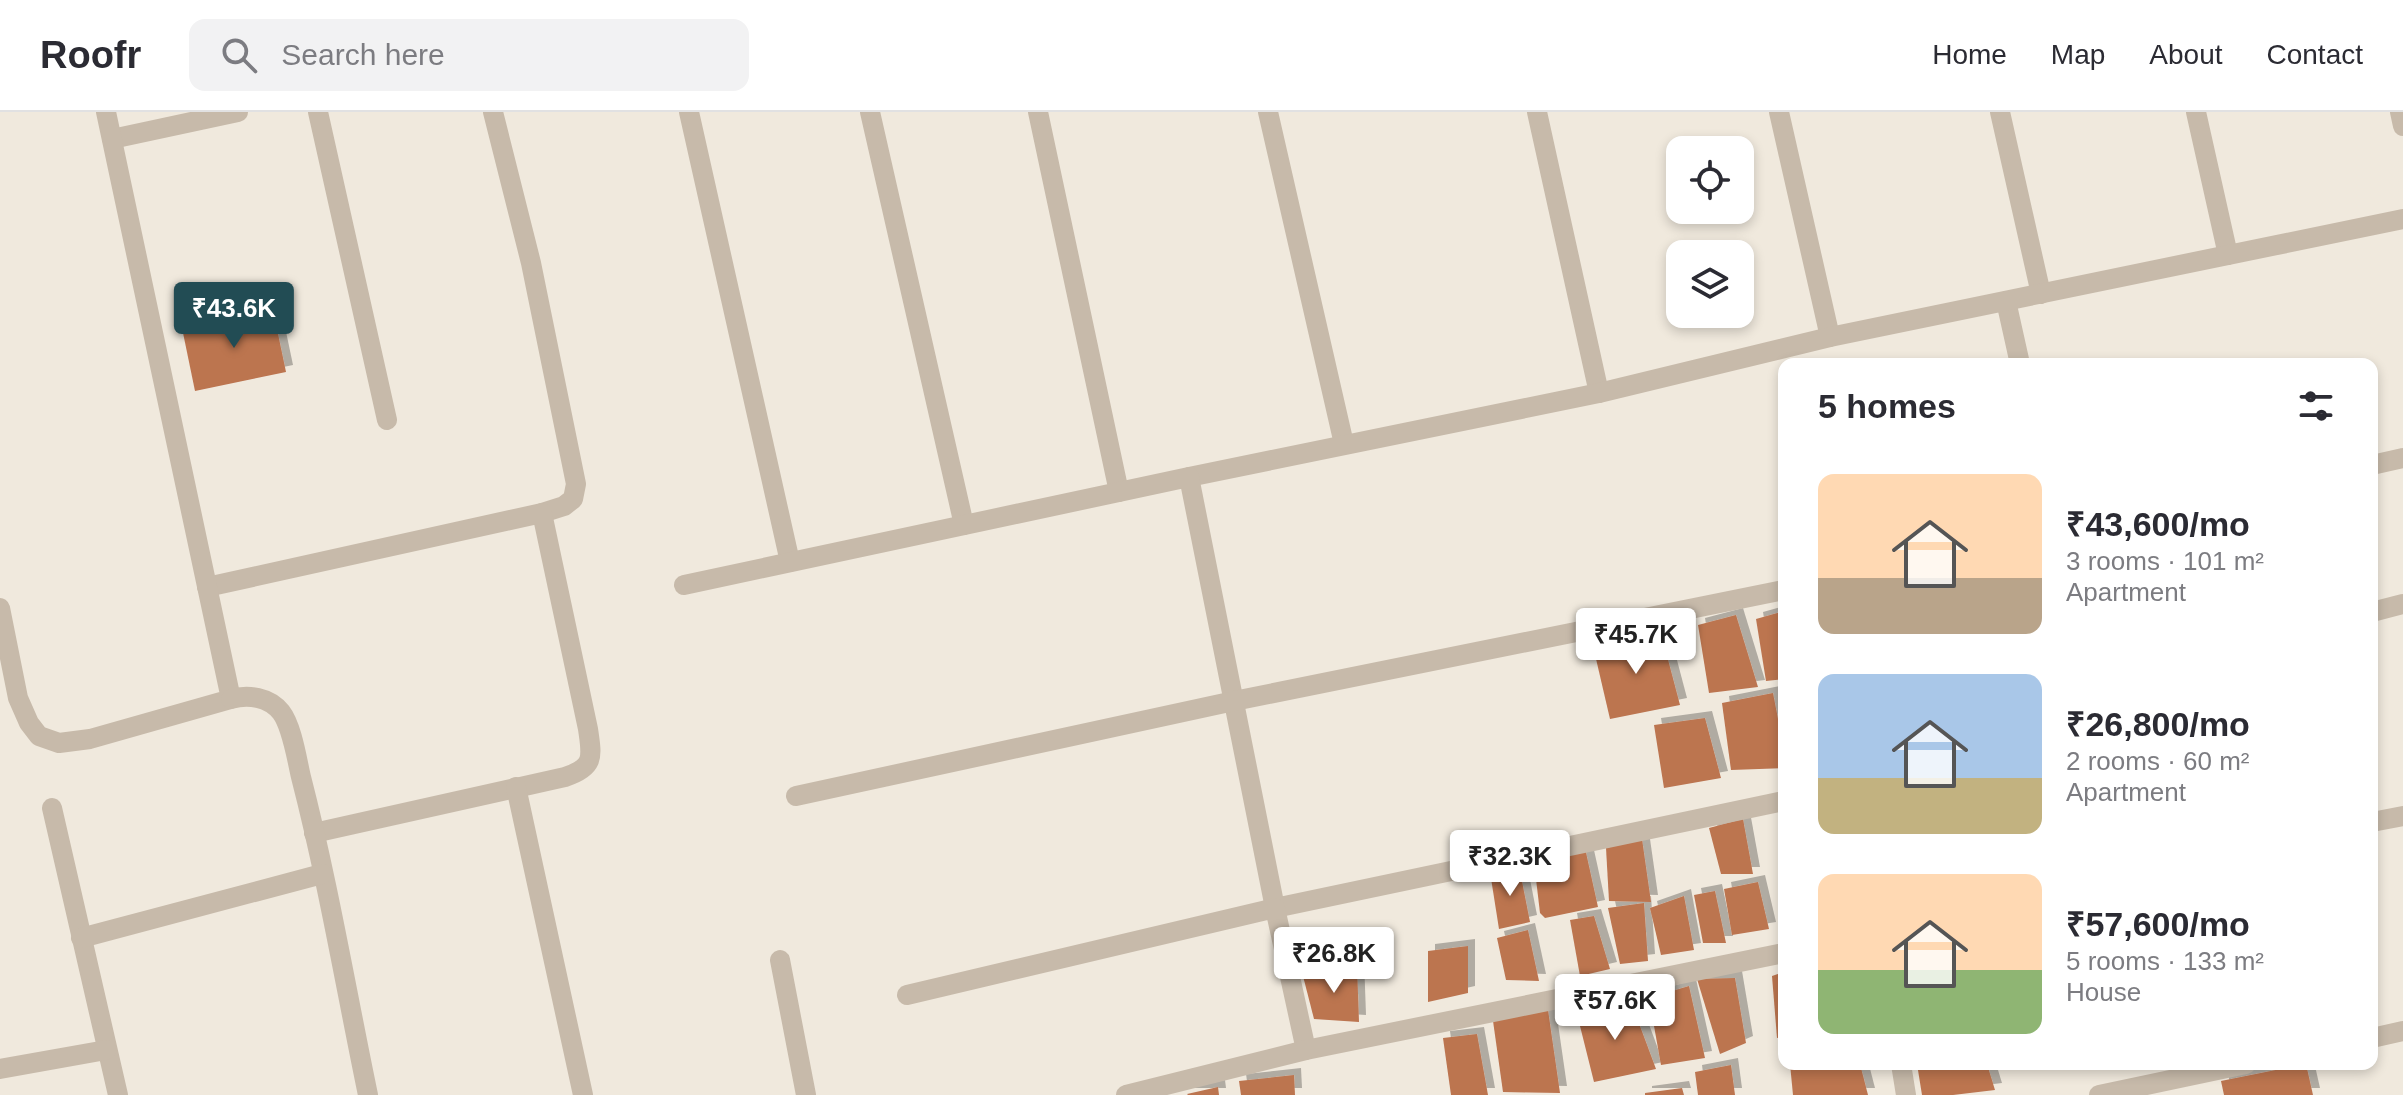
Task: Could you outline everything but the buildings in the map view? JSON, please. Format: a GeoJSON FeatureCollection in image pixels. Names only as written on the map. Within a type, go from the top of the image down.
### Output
{"type":"FeatureCollection","features":[{"type":"Feature","properties":{"kind":"street"},"geometry":{"type":"LineString","coordinates":[[106,112],[231,699]]}},
{"type":"Feature","properties":{"kind":"street"},"geometry":{"type":"LineString","coordinates":[[112,139],[238,112]]}},
{"type":"Feature","properties":{"kind":"street"},"geometry":{"type":"LineString","coordinates":[[318,112],[387,420]]}},
{"type":"Feature","properties":{"kind":"street"},"geometry":{"type":"LineString","coordinates":[[207,587],[542,513],[564,506],[573,499],[576,484],[531,263],[493,112]]}},
{"type":"Feature","properties":{"kind":"street"},"geometry":{"type":"LineString","coordinates":[[689,112],[790,562]]}},
{"type":"Feature","properties":{"kind":"street"},"geometry":{"type":"LineString","coordinates":[[870,112],[964,525]]}},
{"type":"Feature","properties":{"kind":"street"},"geometry":{"type":"LineString","coordinates":[[1038,112],[1119,492]]}},
{"type":"Feature","properties":{"kind":"street"},"geometry":{"type":"LineString","coordinates":[[1268,112],[1344,444]]}},
{"type":"Feature","properties":{"kind":"street"},"geometry":{"type":"LineString","coordinates":[[1537,112],[1599,393]]}},
{"type":"Feature","properties":{"kind":"street"},"geometry":{"type":"LineString","coordinates":[[1779,112],[1830,337]]}},
{"type":"Feature","properties":{"kind":"street"},"geometry":{"type":"LineString","coordinates":[[2000,112],[2041,294]]}},
{"type":"Feature","properties":{"kind":"street"},"geometry":{"type":"LineString","coordinates":[[2196,112],[2228,255]]}},
{"type":"Feature","properties":{"kind":"street"},"geometry":{"type":"LineString","coordinates":[[2400,112],[2403,126]]}},
{"type":"Feature","properties":{"kind":"street"},"geometry":{"type":"LineString","coordinates":[[684,585],[1344,444],[1599,393],[1830,337],[2403,219]]}},
{"type":"Feature","properties":{"kind":"street"},"geometry":{"type":"LineString","coordinates":[[2006,301],[2019,358]]}},
{"type":"Feature","properties":{"kind":"street"},"geometry":{"type":"LineString","coordinates":[[2378,464],[2403,458]]}},
{"type":"Feature","properties":{"kind":"street"},"geometry":{"type":"LineString","coordinates":[[1189,477],[1306,1050]]}},
{"type":"Feature","properties":{"kind":"street"},"geometry":{"type":"LineString","coordinates":[[314,833],[582,771],[588,765],[592,752],[542,513]]}},
{"type":"Feature","properties":{"kind":"street"},"geometry":{"type":"LineString","coordinates":[[796,796],[1234,701],[1778,591]]}},
{"type":"Feature","properties":{"kind":"street"},"geometry":{"type":"LineString","coordinates":[[2378,610],[2403,604]]}},
{"type":"Feature","properties":{"kind":"street"},"geometry":{"type":"LineString","coordinates":[[0,608],[18,698],[29,723],[39,736],[59,743],[90,739],[247,695],[265,701],[282,713],[314,833],[368,1095]]}},
{"type":"Feature","properties":{"kind":"street"},"geometry":{"type":"LineString","coordinates":[[516,787],[583,1095]]}},
{"type":"Feature","properties":{"kind":"street"},"geometry":{"type":"LineString","coordinates":[[907,995],[1275,908],[1778,802]]}},
{"type":"Feature","properties":{"kind":"street"},"geometry":{"type":"LineString","coordinates":[[52,808],[118,1095]]}},
{"type":"Feature","properties":{"kind":"street"},"geometry":{"type":"LineString","coordinates":[[2378,821],[2403,816]]}},
{"type":"Feature","properties":{"kind":"street"},"geometry":{"type":"LineString","coordinates":[[81,938],[322,874]]}},
{"type":"Feature","properties":{"kind":"street"},"geometry":{"type":"LineString","coordinates":[[1126,1095],[1306,1050],[1778,954]]}},
{"type":"Feature","properties":{"kind":"street"},"geometry":{"type":"LineString","coordinates":[[780,960],[806,1095]]}},
{"type":"Feature","properties":{"kind":"street"},"geometry":{"type":"LineString","coordinates":[[2378,1037],[2403,1031]]}},
{"type":"Feature","properties":{"kind":"street"},"geometry":{"type":"LineString","coordinates":[[0,1069],[106,1050]]}},
{"type":"Feature","properties":{"kind":"street"},"geometry":{"type":"LineString","coordinates":[[1902,1070],[1906,1095]]}},
{"type":"Feature","properties":{"kind":"street"},"geometry":{"type":"LineString","coordinates":[[2099,1095],[2218,1070]]}}]}
